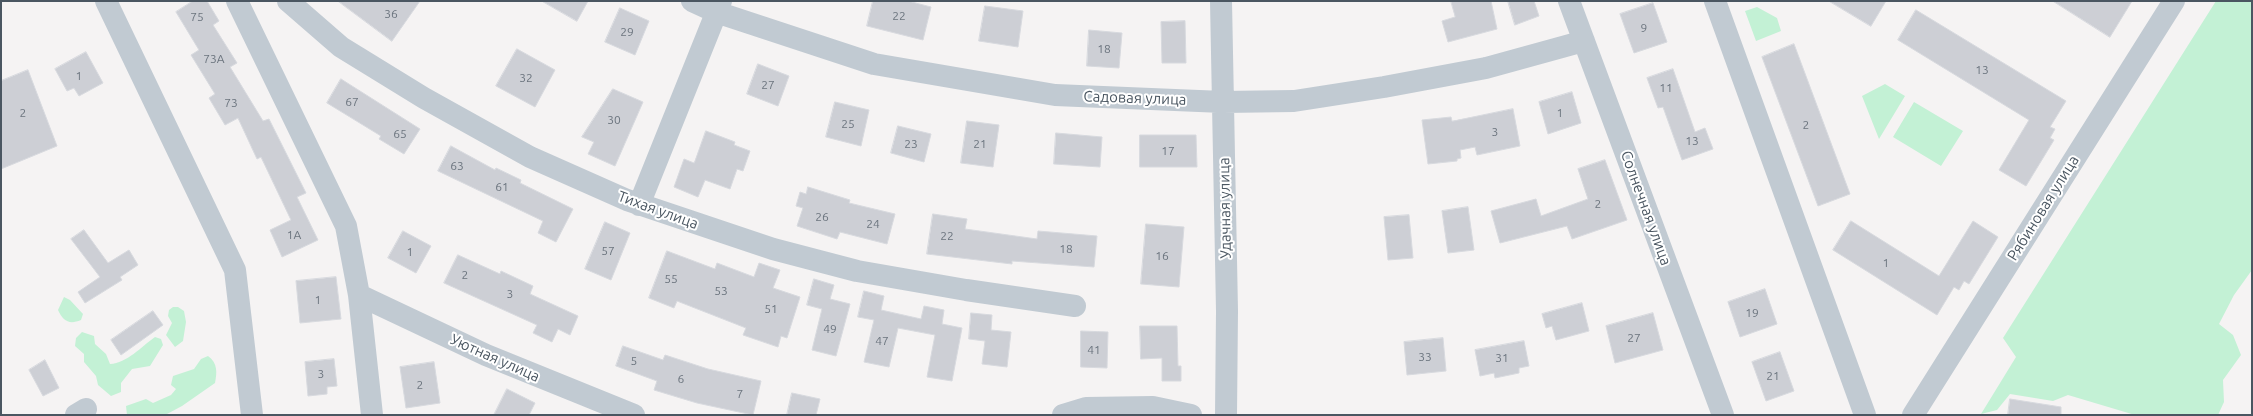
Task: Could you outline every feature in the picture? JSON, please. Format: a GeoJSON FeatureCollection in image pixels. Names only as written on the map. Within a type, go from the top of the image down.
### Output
{"type":"FeatureCollection","features":[{"type":"Feature","properties":{"kind":"street"},"geometry":{"type":"LineString","coordinates":[[106,1],[235,270],[252,415]]}},
{"type":"Feature","properties":{"kind":"street"},"geometry":{"type":"LineString","coordinates":[[237,1],[346,226],[359,295],[372,415]]}},
{"type":"Feature","properties":{"kind":"street","name":"Тихая улица"},"geometry":{"type":"LineString","coordinates":[[288,1],[341,47],[424,98],[530,157],[639,204],[773,249],[857,271],[1075,306]]}},
{"type":"Feature","properties":{"kind":"street","name":"Садовая улица"},"geometry":{"type":"LineString","coordinates":[[692,1],[718,7],[874,64],[1055,95],[1223,102],[1294,101],[1486,68],[1584,41]]}},
{"type":"Feature","properties":{"kind":"street","name":"Удачная улица"},"geometry":{"type":"LineString","coordinates":[[1221,1],[1227,312],[1226,415]]}},
{"type":"Feature","properties":{"kind":"street","name":"Солнечная улица"},"geometry":{"type":"LineString","coordinates":[[1569,1],[1723,415]]}},
{"type":"Feature","properties":{"kind":"street"},"geometry":{"type":"LineString","coordinates":[[1715,1],[1865,415]]}},
{"type":"Feature","properties":{"kind":"street","name":"Рябиновая улица"},"geometry":{"type":"LineString","coordinates":[[1913,415],[2174,1]]}},
{"type":"Feature","properties":{"kind":"street"},"geometry":{"type":"LineString","coordinates":[[639,204],[718,7]]}},
{"type":"Feature","properties":{"kind":"street","name":"Уютная улица"},"geometry":{"type":"LineString","coordinates":[[359,295],[486,355],[634,415]]}},
{"type":"Feature","properties":{"kind":"street"},"geometry":{"type":"LineString","coordinates":[[1063,415],[1086,408],[1153,407],[1191,415]]}},
{"type":"Feature","properties":{"kind":"green space"},"geometry":{"type":"Polygon","coordinates":[[[2216,1],[2252,1],[2252,270],[2234,295],[2219,324],[2233,335],[2241,355],[2223,380],[2224,402],[2218,415],[2135,415],[2068,395],[2053,401],[2010,394],[1997,410],[1981,414],[2016,357],[2003,338],[2216,1]]]}},
{"type":"Feature","properties":{"kind":"green space"},"geometry":{"type":"Polygon","coordinates":[[[1757,7],[1777,18],[1781,31],[1756,41],[1745,11],[1757,7]]]}},
{"type":"Feature","properties":{"kind":"green space"},"geometry":{"type":"Polygon","coordinates":[[[1885,84],[1905,96],[1879,139],[1862,96],[1885,84]]]}},
{"type":"Feature","properties":{"kind":"green space"},"geometry":{"type":"Polygon","coordinates":[[[1914,102],[1963,131],[1941,166],[1893,137],[1914,102]]]}},
{"type":"Feature","properties":{"kind":"green space"},"geometry":{"type":"Polygon","coordinates":[[[64,297],[70,300],[83,314],[81,320],[70,322],[62,317],[58,310],[64,297]]]}},
{"type":"Feature","properties":{"kind":"green space"},"geometry":{"type":"Polygon","coordinates":[[[173,307],[178,307],[184,311],[186,322],[183,341],[175,347],[166,335],[172,323],[168,316],[169,310],[173,307]]]}},
{"type":"Feature","properties":{"kind":"green space"},"geometry":{"type":"Polygon","coordinates":[[[82,332],[94,336],[95,344],[106,354],[110,364],[128,358],[155,337],[161,339],[163,345],[150,366],[132,369],[121,383],[121,392],[111,396],[98,385],[96,376],[84,362],[84,354],[75,346],[76,338],[82,332]]]}},
{"type":"Feature","properties":{"kind":"green space"},"geometry":{"type":"Polygon","coordinates":[[[208,356],[215,365],[215,383],[167,414],[127,415],[126,406],[146,399],[153,403],[171,395],[176,389],[171,385],[173,376],[194,369],[201,359],[208,356]]]}},
{"type":"Feature","properties":{"kind":"building"},"geometry":{"type":"Polygon","coordinates":[[[193,1],[207,1],[219,21],[213,25],[237,63],[230,67],[263,121],[269,119],[306,193],[297,197],[318,240],[282,257],[270,230],[291,220],[261,157],[257,159],[238,118],[225,125],[209,98],[215,94],[191,55],[199,50],[176,12],[193,1]]]}},
{"type":"Feature","properties":{"kind":"building"},"geometry":{"type":"Polygon","coordinates":[[[338,1],[420,1],[392,41],[338,1]]]}},
{"type":"Feature","properties":{"kind":"building"},"geometry":{"type":"Polygon","coordinates":[[[542,1],[588,1],[577,21],[542,1]]]}},
{"type":"Feature","properties":{"kind":"building"},"geometry":{"type":"Polygon","coordinates":[[[873,1],[908,1],[931,7],[923,40],[867,26],[873,1]]]}},
{"type":"Feature","properties":{"kind":"building"},"geometry":{"type":"Polygon","coordinates":[[[1451,1],[1491,1],[1497,29],[1448,42],[1442,21],[1455,17],[1451,1]]]}},
{"type":"Feature","properties":{"kind":"building"},"geometry":{"type":"Polygon","coordinates":[[[1508,1],[1534,1],[1539,16],[1515,25],[1508,1]]]}},
{"type":"Feature","properties":{"kind":"building"},"geometry":{"type":"Polygon","coordinates":[[[1829,1],[1886,1],[1871,26],[1829,1]]]}},
{"type":"Feature","properties":{"kind":"building"},"geometry":{"type":"Polygon","coordinates":[[[2053,1],[2132,1],[2110,37],[2053,1]]]}},
{"type":"Feature","properties":{"kind":"building"},"geometry":{"type":"Polygon","coordinates":[[[1653,3],[1667,42],[1634,53],[1620,14],[1653,3]]]}},
{"type":"Feature","properties":{"kind":"building"},"geometry":{"type":"Polygon","coordinates":[[[985,6],[1023,11],[1018,47],[979,41],[985,6]]]}},
{"type":"Feature","properties":{"kind":"building"},"geometry":{"type":"Polygon","coordinates":[[[620,8],[649,21],[635,55],[605,42],[620,8]]]}},
{"type":"Feature","properties":{"kind":"building"},"geometry":{"type":"Polygon","coordinates":[[[1916,10],[2066,101],[2050,127],[2055,129],[2050,138],[2054,140],[2026,186],[1999,170],[2029,120],[1898,40],[1916,10]]]}},
{"type":"Feature","properties":{"kind":"building"},"geometry":{"type":"Polygon","coordinates":[[[1185,21],[1186,63],[1162,63],[1161,22],[1185,21]]]}},
{"type":"Feature","properties":{"kind":"building"},"geometry":{"type":"Polygon","coordinates":[[[1089,30],[1122,33],[1119,68],[1087,66],[1089,30]]]}},
{"type":"Feature","properties":{"kind":"building"},"geometry":{"type":"Polygon","coordinates":[[[1794,44],[1850,194],[1818,206],[1762,57],[1794,44]]]}},
{"type":"Feature","properties":{"kind":"building"},"geometry":{"type":"Polygon","coordinates":[[[517,49],[555,70],[535,107],[496,86],[517,49]]]}},
{"type":"Feature","properties":{"kind":"building"},"geometry":{"type":"Polygon","coordinates":[[[86,52],[103,83],[79,96],[74,88],[67,91],[55,69],[86,52]]]}},
{"type":"Feature","properties":{"kind":"building"},"geometry":{"type":"Polygon","coordinates":[[[758,64],[789,76],[778,106],[747,94],[758,64]]]}},
{"type":"Feature","properties":{"kind":"building"},"geometry":{"type":"Polygon","coordinates":[[[1673,69],[1695,132],[1705,128],[1713,149],[1682,160],[1663,107],[1658,108],[1647,78],[1673,69]]]}},
{"type":"Feature","properties":{"kind":"building"},"geometry":{"type":"Polygon","coordinates":[[[28,70],[57,146],[1,169],[1,81],[28,70]]]}},
{"type":"Feature","properties":{"kind":"building"},"geometry":{"type":"Polygon","coordinates":[[[341,79],[420,129],[404,154],[379,139],[381,136],[327,103],[341,79]]]}},
{"type":"Feature","properties":{"kind":"building"},"geometry":{"type":"Polygon","coordinates":[[[613,89],[643,102],[615,166],[588,154],[594,142],[582,137],[613,89]]]}},
{"type":"Feature","properties":{"kind":"building"},"geometry":{"type":"Polygon","coordinates":[[[1572,92],[1581,123],[1548,134],[1539,102],[1572,92]]]}},
{"type":"Feature","properties":{"kind":"building"},"geometry":{"type":"Polygon","coordinates":[[[835,102],[869,110],[861,146],[826,137],[835,102]]]}},
{"type":"Feature","properties":{"kind":"building"},"geometry":{"type":"Polygon","coordinates":[[[1513,109],[1520,146],[1477,155],[1475,147],[1460,150],[1461,158],[1457,159],[1457,161],[1428,164],[1422,120],[1451,117],[1452,121],[1513,109]]]}},
{"type":"Feature","properties":{"kind":"building"},"geometry":{"type":"Polygon","coordinates":[[[967,121],[999,125],[993,167],[961,163],[967,121]]]}},
{"type":"Feature","properties":{"kind":"building"},"geometry":{"type":"Polygon","coordinates":[[[898,126],[931,134],[924,162],[891,153],[898,126]]]}},
{"type":"Feature","properties":{"kind":"building"},"geometry":{"type":"Polygon","coordinates":[[[706,131],[735,142],[734,145],[750,151],[743,171],[737,169],[730,189],[705,180],[698,197],[674,187],[684,159],[694,163],[706,131]]]}},
{"type":"Feature","properties":{"kind":"building"},"geometry":{"type":"Polygon","coordinates":[[[1056,133],[1102,137],[1100,167],[1054,164],[1056,133]]]}},
{"type":"Feature","properties":{"kind":"building"},"geometry":{"type":"Polygon","coordinates":[[[1140,135],[1196,135],[1197,167],[1140,167],[1140,135]]]}},
{"type":"Feature","properties":{"kind":"building"},"geometry":{"type":"Polygon","coordinates":[[[451,146],[495,170],[496,168],[521,180],[520,183],[573,209],[556,242],[538,233],[543,221],[438,171],[451,146]]]}},
{"type":"Feature","properties":{"kind":"building"},"geometry":{"type":"Polygon","coordinates":[[[1605,160],[1627,220],[1572,239],[1567,226],[1500,243],[1491,211],[1536,199],[1541,216],[1588,199],[1578,169],[1605,160]]]}},
{"type":"Feature","properties":{"kind":"building"},"geometry":{"type":"Polygon","coordinates":[[[808,187],[850,200],[849,203],[895,214],[887,244],[840,232],[837,239],[797,226],[803,208],[796,206],[800,192],[806,194],[808,187]]]}},
{"type":"Feature","properties":{"kind":"building"},"geometry":{"type":"Polygon","coordinates":[[[1468,207],[1474,250],[1448,253],[1442,211],[1468,207]]]}},
{"type":"Feature","properties":{"kind":"building"},"geometry":{"type":"Polygon","coordinates":[[[933,214],[967,219],[965,229],[1037,239],[1038,231],[1097,236],[1094,267],[1012,261],[1012,264],[927,254],[933,214]]]}},
{"type":"Feature","properties":{"kind":"building"},"geometry":{"type":"Polygon","coordinates":[[[1409,215],[1413,258],[1388,260],[1384,217],[1409,215]]]}},
{"type":"Feature","properties":{"kind":"building"},"geometry":{"type":"Polygon","coordinates":[[[1851,221],[1939,276],[1973,221],[1998,237],[1969,284],[1964,281],[1959,290],[1954,287],[1937,315],[1833,250],[1851,221]]]}},
{"type":"Feature","properties":{"kind":"building"},"geometry":{"type":"Polygon","coordinates":[[[605,222],[630,233],[611,280],[585,269],[605,222]]]}},
{"type":"Feature","properties":{"kind":"building"},"geometry":{"type":"Polygon","coordinates":[[[1146,224],[1184,227],[1179,287],[1141,284],[1146,224]]]}},
{"type":"Feature","properties":{"kind":"building"},"geometry":{"type":"Polygon","coordinates":[[[84,230],[108,263],[129,250],[138,265],[120,277],[122,280],[85,303],[78,292],[100,277],[71,239],[84,230]]]}},
{"type":"Feature","properties":{"kind":"building"},"geometry":{"type":"Polygon","coordinates":[[[403,231],[431,246],[416,273],[388,258],[403,231]]]}},
{"type":"Feature","properties":{"kind":"building"},"geometry":{"type":"Polygon","coordinates":[[[667,251],[715,269],[717,263],[754,277],[759,263],[780,270],[773,288],[800,297],[787,338],[781,336],[778,347],[743,335],[746,328],[677,301],[674,308],[649,298],[667,251]]]}},
{"type":"Feature","properties":{"kind":"building"},"geometry":{"type":"Polygon","coordinates":[[[458,255],[500,274],[501,271],[533,286],[530,294],[578,316],[570,335],[558,329],[552,342],[533,333],[537,325],[444,283],[458,255]]]}},
{"type":"Feature","properties":{"kind":"building"},"geometry":{"type":"Polygon","coordinates":[[[336,277],[341,319],[300,323],[296,281],[336,277]]]}},
{"type":"Feature","properties":{"kind":"building"},"geometry":{"type":"Polygon","coordinates":[[[814,279],[834,285],[830,299],[850,304],[836,356],[812,350],[822,309],[807,305],[814,279]]]}},
{"type":"Feature","properties":{"kind":"building"},"geometry":{"type":"Polygon","coordinates":[[[1765,289],[1777,324],[1740,337],[1728,302],[1765,289]]]}},
{"type":"Feature","properties":{"kind":"building"},"geometry":{"type":"Polygon","coordinates":[[[864,291],[884,296],[881,310],[921,319],[924,306],[944,310],[942,324],[962,328],[952,381],[927,377],[935,335],[898,328],[889,367],[864,362],[874,320],[858,317],[864,291]]]}},
{"type":"Feature","properties":{"kind":"building"},"geometry":{"type":"Polygon","coordinates":[[[1582,303],[1589,331],[1556,340],[1552,326],[1546,328],[1542,314],[1582,303]]]}},
{"type":"Feature","properties":{"kind":"building"},"geometry":{"type":"Polygon","coordinates":[[[153,311],[163,325],[121,355],[111,340],[153,311]]]}},
{"type":"Feature","properties":{"kind":"building"},"geometry":{"type":"Polygon","coordinates":[[[971,313],[992,315],[991,330],[1011,332],[1007,367],[982,364],[985,341],[969,339],[971,313]]]}},
{"type":"Feature","properties":{"kind":"building"},"geometry":{"type":"Polygon","coordinates":[[[1653,313],[1663,350],[1615,363],[1606,326],[1653,313]]]}},
{"type":"Feature","properties":{"kind":"building"},"geometry":{"type":"Polygon","coordinates":[[[1140,326],[1177,326],[1178,366],[1181,366],[1181,381],[1162,381],[1162,358],[1141,359],[1140,326]]]}},
{"type":"Feature","properties":{"kind":"building"},"geometry":{"type":"Polygon","coordinates":[[[1081,331],[1108,332],[1107,368],[1081,367],[1081,331]]]}},
{"type":"Feature","properties":{"kind":"building"},"geometry":{"type":"Polygon","coordinates":[[[1443,338],[1446,371],[1407,375],[1404,342],[1443,338]]]}},
{"type":"Feature","properties":{"kind":"building"},"geometry":{"type":"Polygon","coordinates":[[[1524,341],[1529,366],[1519,368],[1519,373],[1495,378],[1494,373],[1480,376],[1475,350],[1524,341]]]}},
{"type":"Feature","properties":{"kind":"building"},"geometry":{"type":"Polygon","coordinates":[[[623,346],[663,360],[665,355],[708,369],[761,381],[753,415],[697,403],[654,390],[657,381],[616,366],[623,346]]]}},
{"type":"Feature","properties":{"kind":"building"},"geometry":{"type":"Polygon","coordinates":[[[1780,352],[1794,391],[1766,401],[1752,362],[1780,352]]]}},
{"type":"Feature","properties":{"kind":"building"},"geometry":{"type":"Polygon","coordinates":[[[334,359],[337,386],[327,387],[327,394],[308,396],[305,362],[334,359]]]}},
{"type":"Feature","properties":{"kind":"building"},"geometry":{"type":"Polygon","coordinates":[[[45,360],[59,388],[43,396],[29,370],[45,360]]]}},
{"type":"Feature","properties":{"kind":"building"},"geometry":{"type":"Polygon","coordinates":[[[434,362],[440,403],[406,408],[400,367],[434,362]]]}},
{"type":"Feature","properties":{"kind":"building"},"geometry":{"type":"Polygon","coordinates":[[[507,389],[535,403],[529,415],[494,415],[507,389]]]}},
{"type":"Feature","properties":{"kind":"building"},"geometry":{"type":"Polygon","coordinates":[[[792,393],[820,399],[816,415],[787,415],[792,393]]]}},
{"type":"Feature","properties":{"kind":"building"},"geometry":{"type":"Polygon","coordinates":[[[2010,399],[2061,407],[2061,415],[2008,415],[2010,399]]]}}]}
